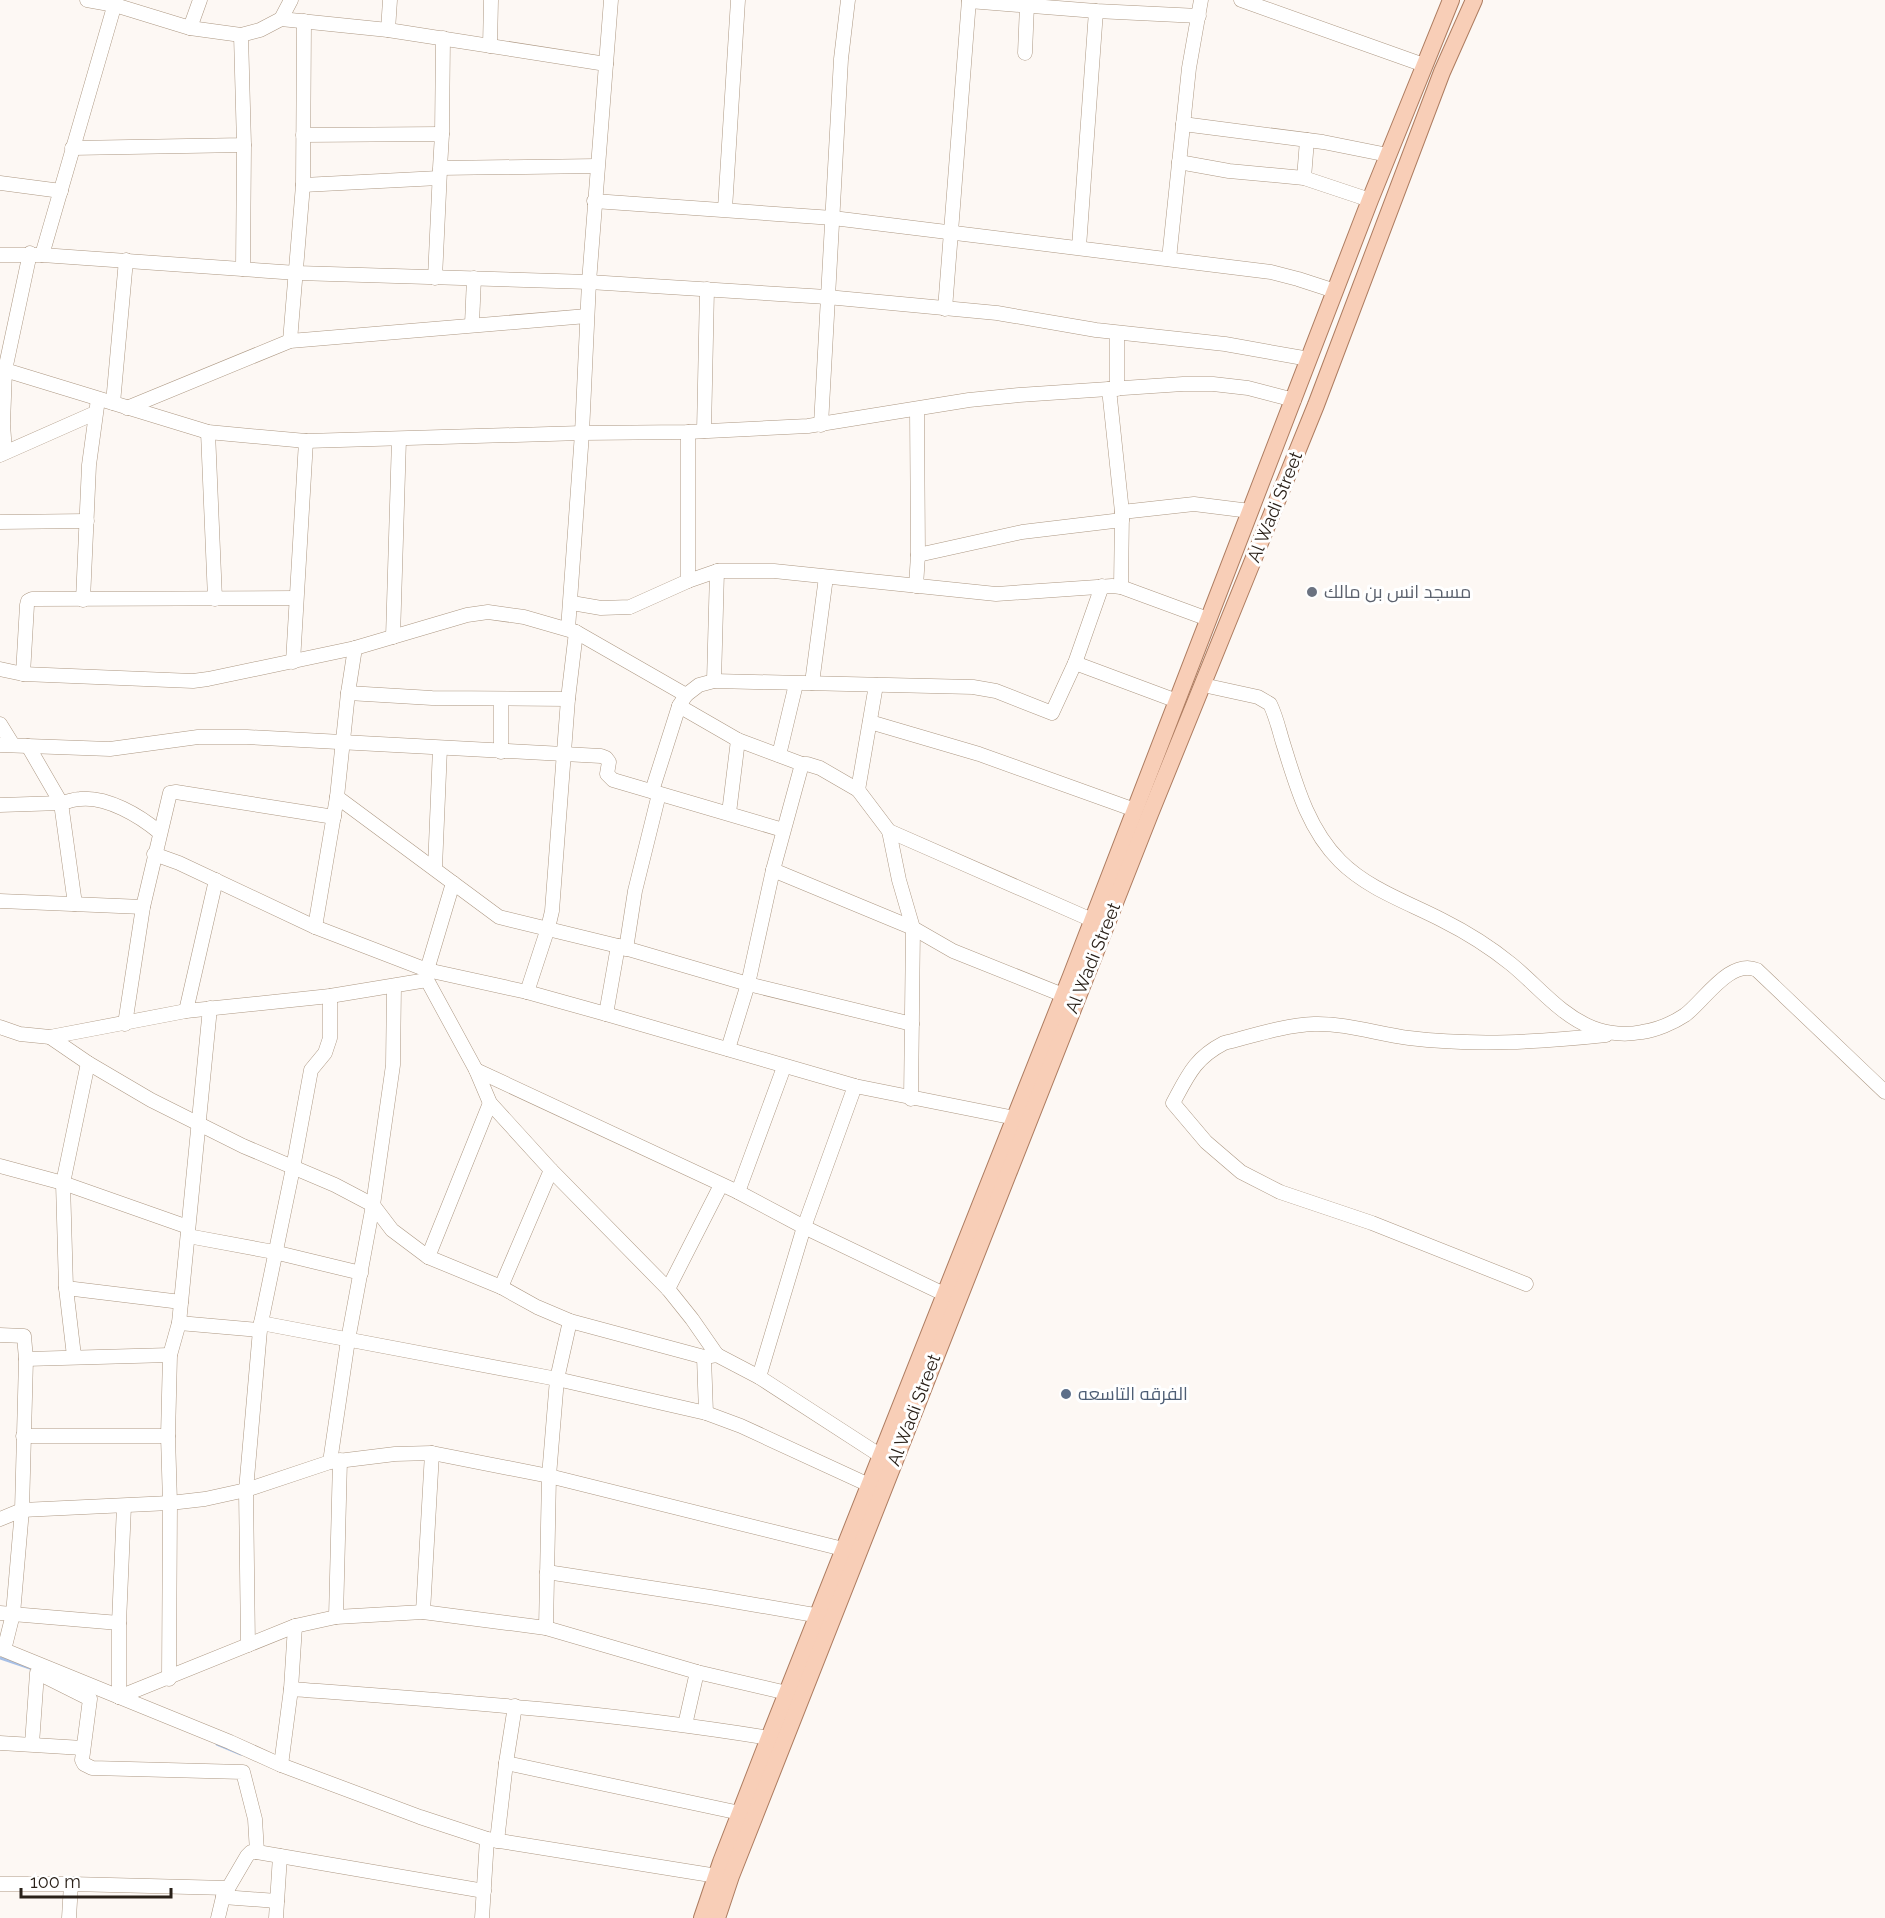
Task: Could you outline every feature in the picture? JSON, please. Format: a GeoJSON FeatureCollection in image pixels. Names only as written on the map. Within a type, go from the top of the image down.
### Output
{"type":"FeatureCollection","features":[{"type":"Feature","properties":{"kind":"main road","name":"Al Wadi Street"},"geometry":{"type":"LineString","coordinates":[[717,1918],[824,1617],[1015,1130],[1063,995],[1370,200],[1451,0]]}},
{"type":"Feature","properties":{"kind":"main road","name":"Al Wadi Street"},"geometry":{"type":"LineString","coordinates":[[702,1918],[768,1738],[824,1617],[843,1549],[944,1294],[1203,685],[1316,405],[1442,72],[1474,0]]}},
{"type":"Feature","properties":{"kind":"street"},"geometry":{"type":"LineString","coordinates":[[87,0],[115,2],[190,27],[241,35],[260,30],[281,19],[388,30],[606,64]]}},
{"type":"Feature","properties":{"kind":"street"},"geometry":{"type":"LineString","coordinates":[[190,27],[200,0]]}},
{"type":"Feature","properties":{"kind":"street"},"geometry":{"type":"LineString","coordinates":[[281,19],[291,0]]}},
{"type":"Feature","properties":{"kind":"street"},"geometry":{"type":"LineString","coordinates":[[388,30],[390,0]]}},
{"type":"Feature","properties":{"kind":"street"},"geometry":{"type":"LineString","coordinates":[[490,46],[491,0]]}},
{"type":"Feature","properties":{"kind":"street"},"geometry":{"type":"LineString","coordinates":[[527,992],[552,911],[565,755],[588,282],[611,0]]}},
{"type":"Feature","properties":{"kind":"street"},"geometry":{"type":"LineString","coordinates":[[725,209],[738,0]]}},
{"type":"Feature","properties":{"kind":"street"},"geometry":{"type":"LineString","coordinates":[[821,425],[842,46],[848,0]]}},
{"type":"Feature","properties":{"kind":"street"},"geometry":{"type":"LineString","coordinates":[[1169,259],[1191,59],[1201,0]]}},
{"type":"Feature","properties":{"kind":"street"},"geometry":{"type":"LineString","coordinates":[[1241,0],[1424,65]]}},
{"type":"Feature","properties":{"kind":"street"},"geometry":{"type":"LineString","coordinates":[[945,309],[953,232],[969,1],[1096,11],[1154,7],[1199,16]]}},
{"type":"Feature","properties":{"kind":"street"},"geometry":{"type":"LineString","coordinates":[[95,413],[3,454],[2,369],[36,254],[61,191],[115,2]]}},
{"type":"Feature","properties":{"kind":"street"},"geometry":{"type":"LineString","coordinates":[[1024,53],[1027,5]]}},
{"type":"Feature","properties":{"kind":"street"},"geometry":{"type":"LineString","coordinates":[[1079,248],[1096,11]]}},
{"type":"Feature","properties":{"kind":"street"},"geometry":{"type":"LineString","coordinates":[[290,341],[303,184],[304,21]]}},
{"type":"Feature","properties":{"kind":"street"},"geometry":{"type":"LineString","coordinates":[[241,35],[244,145],[243,270]]}},
{"type":"Feature","properties":{"kind":"street"},"geometry":{"type":"LineString","coordinates":[[435,278],[442,135],[443,38]]}},
{"type":"Feature","properties":{"kind":"street"},"geometry":{"type":"LineString","coordinates":[[1183,124],[1307,140],[1388,155]]}},
{"type":"Feature","properties":{"kind":"street"},"geometry":{"type":"LineString","coordinates":[[303,135],[442,135]]}},
{"type":"Feature","properties":{"kind":"street"},"geometry":{"type":"LineString","coordinates":[[1304,178],[1307,140]]}},
{"type":"Feature","properties":{"kind":"street"},"geometry":{"type":"LineString","coordinates":[[72,148],[244,145]]}},
{"type":"Feature","properties":{"kind":"street"},"geometry":{"type":"LineString","coordinates":[[1179,162],[1229,171],[1304,178],[1370,200]]}},
{"type":"Feature","properties":{"kind":"street"},"geometry":{"type":"LineString","coordinates":[[303,184],[440,173],[597,166]]}},
{"type":"Feature","properties":{"kind":"street"},"geometry":{"type":"LineString","coordinates":[[0,183],[61,191]]}},
{"type":"Feature","properties":{"kind":"street"},"geometry":{"type":"LineString","coordinates":[[594,201],[833,218],[953,232],[1271,272],[1335,291]]}},
{"type":"Feature","properties":{"kind":"street"},"geometry":{"type":"LineString","coordinates":[[0,255],[36,254],[297,273],[588,282],[827,297],[1025,317],[1117,333],[1225,344],[1309,359]]}},
{"type":"Feature","properties":{"kind":"street"},"geometry":{"type":"LineString","coordinates":[[113,403],[126,260]]}},
{"type":"Feature","properties":{"kind":"street"},"geometry":{"type":"LineString","coordinates":[[472,324],[474,278]]}},
{"type":"Feature","properties":{"kind":"street"},"geometry":{"type":"LineString","coordinates":[[704,431],[707,289]]}},
{"type":"Feature","properties":{"kind":"street"},"geometry":{"type":"LineString","coordinates":[[127,408],[290,341],[587,316]]}},
{"type":"Feature","properties":{"kind":"street"},"geometry":{"type":"LineString","coordinates":[[1117,333],[1113,389],[1122,516],[1121,587]]}},
{"type":"Feature","properties":{"kind":"street"},"geometry":{"type":"LineString","coordinates":[[2,369],[208,432],[306,441],[688,432],[821,425],[1000,396],[1213,384],[1248,388],[1294,400]]}},
{"type":"Feature","properties":{"kind":"street"},"geometry":{"type":"LineString","coordinates":[[83,600],[89,465],[98,399]]}},
{"type":"Feature","properties":{"kind":"street"},"geometry":{"type":"LineString","coordinates":[[916,586],[918,555],[917,410]]}},
{"type":"Feature","properties":{"kind":"street"},"geometry":{"type":"LineString","coordinates":[[208,432],[215,599]]}},
{"type":"Feature","properties":{"kind":"street"},"geometry":{"type":"LineString","coordinates":[[688,432],[688,581]]}},
{"type":"Feature","properties":{"kind":"street"},"geometry":{"type":"LineString","coordinates":[[393,637],[399,439]]}},
{"type":"Feature","properties":{"kind":"street"},"geometry":{"type":"LineString","coordinates":[[293,662],[306,441]]}},
{"type":"Feature","properties":{"kind":"street"},"geometry":{"type":"LineString","coordinates":[[918,555],[1022,532],[1194,504],[1250,512]]}},
{"type":"Feature","properties":{"kind":"street"},"geometry":{"type":"LineString","coordinates":[[0,522],[87,521]]}},
{"type":"Feature","properties":{"kind":"street"},"geometry":{"type":"LineString","coordinates":[[572,603],[601,608],[630,607],[688,581],[717,571],[774,571],[996,594],[1102,586],[1121,587],[1208,619]]}},
{"type":"Feature","properties":{"kind":"street"},"geometry":{"type":"LineString","coordinates":[[714,681],[717,571]]}},
{"type":"Feature","properties":{"kind":"street"},"geometry":{"type":"LineString","coordinates":[[812,683],[826,577]]}},
{"type":"Feature","properties":{"kind":"street"},"geometry":{"type":"LineString","coordinates":[[606,1014],[655,793],[682,700],[699,685],[714,681],[985,688],[1052,712],[1075,663],[1102,586]]}},
{"type":"Feature","properties":{"kind":"street"},"geometry":{"type":"LineString","coordinates":[[23,674],[28,601],[32,599],[296,598]]}},
{"type":"Feature","properties":{"kind":"street"},"geometry":{"type":"LineString","coordinates":[[0,669],[23,674],[193,681],[355,648],[467,615],[488,612],[524,617],[572,631],[682,700],[738,740],[802,764],[814,765],[858,790],[889,831],[899,880],[913,928],[911,1099]]}},
{"type":"Feature","properties":{"kind":"street"},"geometry":{"type":"LineString","coordinates":[[315,927],[338,797],[342,741],[355,648]]}},
{"type":"Feature","properties":{"kind":"street"},"geometry":{"type":"LineString","coordinates":[[1075,663],[1177,701]]}},
{"type":"Feature","properties":{"kind":"street"},"geometry":{"type":"LineString","coordinates":[[779,755],[796,684]]}},
{"type":"Feature","properties":{"kind":"street"},"geometry":{"type":"LineString","coordinates":[[858,790],[876,685]]}},
{"type":"Feature","properties":{"kind":"street"},"geometry":{"type":"LineString","coordinates":[[1203,685],[1258,698],[1270,704],[1295,784],[1308,814],[1317,831],[1340,861],[1362,879],[1391,897],[1443,920],[1471,936],[1510,964],[1565,1012],[1594,1028],[1617,1034]]}},
{"type":"Feature","properties":{"kind":"street"},"geometry":{"type":"LineString","coordinates":[[348,693],[501,699],[568,699]]}},
{"type":"Feature","properties":{"kind":"street"},"geometry":{"type":"LineString","coordinates":[[501,699],[501,752]]}},
{"type":"Feature","properties":{"kind":"street"},"geometry":{"type":"LineString","coordinates":[[870,722],[979,754],[1135,810]]}},
{"type":"Feature","properties":{"kind":"street"},"geometry":{"type":"LineString","coordinates":[[0,724],[7,745],[110,749],[198,737],[247,737],[601,756],[609,762],[607,774],[613,780],[783,830]]}},
{"type":"Feature","properties":{"kind":"street"},"geometry":{"type":"LineString","coordinates":[[729,813],[738,740]]}},
{"type":"Feature","properties":{"kind":"street"},"geometry":{"type":"LineString","coordinates":[[28,746],[61,803],[75,904]]}},
{"type":"Feature","properties":{"kind":"street"},"geometry":{"type":"LineString","coordinates":[[435,868],[440,748]]}},
{"type":"Feature","properties":{"kind":"street"},"geometry":{"type":"LineString","coordinates":[[728,1049],[748,984],[773,870],[802,764]]}},
{"type":"Feature","properties":{"kind":"street"},"geometry":{"type":"LineString","coordinates":[[125,1024],[143,908],[168,796],[172,792],[334,817]]}},
{"type":"Feature","properties":{"kind":"street"},"geometry":{"type":"LineString","coordinates":[[338,797],[499,916],[622,947],[748,984],[912,1024]]}},
{"type":"Feature","properties":{"kind":"street"},"geometry":{"type":"LineString","coordinates":[[0,805],[61,803],[81,798],[113,805],[144,819],[159,832]]}},
{"type":"Feature","properties":{"kind":"street"},"geometry":{"type":"LineString","coordinates":[[889,831],[1092,920]]}},
{"type":"Feature","properties":{"kind":"street"},"geometry":{"type":"LineString","coordinates":[[154,854],[427,975],[527,992],[784,1067],[911,1099],[1015,1130]]}},
{"type":"Feature","properties":{"kind":"street"},"geometry":{"type":"LineString","coordinates":[[773,870],[913,928],[953,951],[1063,995]]}},
{"type":"Feature","properties":{"kind":"street"},"geometry":{"type":"LineString","coordinates":[[186,1011],[216,880]]}},
{"type":"Feature","properties":{"kind":"street"},"geometry":{"type":"LineString","coordinates":[[453,883],[427,975],[476,1070],[490,1103],[551,1170],[668,1288],[692,1319],[710,1356],[706,1413]]}},
{"type":"Feature","properties":{"kind":"street"},"geometry":{"type":"LineString","coordinates":[[0,901],[143,908]]}},
{"type":"Feature","properties":{"kind":"street"},"geometry":{"type":"LineString","coordinates":[[1526,1284],[1372,1223],[1280,1192],[1241,1172],[1206,1142],[1173,1103],[1186,1079],[1202,1056],[1224,1043],[1312,1024],[1334,1025],[1409,1038],[1448,1041],[1556,1040],[1643,1032],[1671,1023],[1690,1011],[1730,973],[1743,967],[1757,970],[1885,1092]]}},
{"type":"Feature","properties":{"kind":"street"},"geometry":{"type":"LineString","coordinates":[[0,1027],[20,1034],[50,1037],[186,1011],[330,996],[394,986],[427,975]]}},
{"type":"Feature","properties":{"kind":"street"},"geometry":{"type":"LineString","coordinates":[[336,1617],[335,1461],[348,1340],[373,1205],[393,1065],[394,986]]}},
{"type":"Feature","properties":{"kind":"street"},"geometry":{"type":"LineString","coordinates":[[248,1646],[246,1490],[261,1326],[311,1070],[326,1053],[330,1038],[330,996]]}},
{"type":"Feature","properties":{"kind":"street"},"geometry":{"type":"LineString","coordinates":[[169,1679],[168,1436],[171,1355],[179,1323],[210,1008]]}},
{"type":"Feature","properties":{"kind":"street"},"geometry":{"type":"LineString","coordinates":[[50,1037],[88,1063],[151,1100],[243,1146],[335,1185],[373,1205],[392,1230],[428,1257],[501,1287],[537,1307],[570,1320],[710,1356],[759,1377],[881,1456]]}},
{"type":"Feature","properties":{"kind":"street"},"geometry":{"type":"LineString","coordinates":[[74,1356],[66,1288],[63,1183],[88,1063]]}},
{"type":"Feature","properties":{"kind":"street"},"geometry":{"type":"LineString","coordinates":[[738,1192],[784,1067]]}},
{"type":"Feature","properties":{"kind":"street"},"geometry":{"type":"LineString","coordinates":[[476,1070],[738,1192],[804,1227],[944,1294]]}},
{"type":"Feature","properties":{"kind":"street"},"geometry":{"type":"LineString","coordinates":[[759,1377],[804,1227],[855,1086]]}},
{"type":"Feature","properties":{"kind":"street"},"geometry":{"type":"LineString","coordinates":[[428,1257],[490,1103]]}},
{"type":"Feature","properties":{"kind":"street"},"geometry":{"type":"LineString","coordinates":[[0,1166],[63,1183],[188,1232],[361,1274]]}},
{"type":"Feature","properties":{"kind":"street"},"geometry":{"type":"LineString","coordinates":[[501,1287],[551,1170]]}},
{"type":"Feature","properties":{"kind":"street"},"geometry":{"type":"LineString","coordinates":[[668,1288],[721,1185]]}},
{"type":"Feature","properties":{"kind":"street"},"geometry":{"type":"LineString","coordinates":[[66,1288],[181,1302]]}},
{"type":"Feature","properties":{"kind":"street"},"geometry":{"type":"LineString","coordinates":[[546,1628],[549,1476],[557,1379],[570,1320]]}},
{"type":"Feature","properties":{"kind":"street"},"geometry":{"type":"LineString","coordinates":[[179,1323],[261,1326],[348,1340],[557,1379],[706,1413],[741,1426],[869,1485]]}},
{"type":"Feature","properties":{"kind":"street"},"geometry":{"type":"LineString","coordinates":[[0,1335],[24,1336],[26,1359],[22,1510],[4,1650],[281,1765],[420,1817],[492,1840],[717,1876]]}},
{"type":"Feature","properties":{"kind":"street"},"geometry":{"type":"LineString","coordinates":[[26,1359],[171,1355]]}},
{"type":"Feature","properties":{"kind":"street"},"geometry":{"type":"LineString","coordinates":[[23,1436],[168,1436]]}},
{"type":"Feature","properties":{"kind":"street"},"geometry":{"type":"LineString","coordinates":[[423,1612],[432,1453]]}},
{"type":"Feature","properties":{"kind":"street"},"geometry":{"type":"LineString","coordinates":[[0,1519],[22,1510],[124,1506],[206,1499],[246,1490],[335,1461],[395,1454],[432,1453],[549,1476],[843,1549]]}},
{"type":"Feature","properties":{"kind":"street"},"geometry":{"type":"LineString","coordinates":[[119,1697],[119,1623],[124,1506]]}},
{"type":"Feature","properties":{"kind":"street"},"geometry":{"type":"LineString","coordinates":[[547,1572],[824,1617]]}},
{"type":"Feature","properties":{"kind":"street"},"geometry":{"type":"LineString","coordinates":[[119,1697],[169,1679],[295,1626],[336,1617],[423,1612],[546,1628],[697,1672],[787,1693]]}},
{"type":"Feature","properties":{"kind":"street"},"geometry":{"type":"LineString","coordinates":[[7,1614],[119,1623]]}},
{"type":"Feature","properties":{"kind":"street"},"geometry":{"type":"LineString","coordinates":[[281,1765],[291,1689],[295,1626]]}},
{"type":"Feature","properties":{"kind":"street"},"geometry":{"type":"LineString","coordinates":[[0,1657],[90,1699],[82,1760],[84,1764],[92,1768],[243,1772],[255,1819],[257,1852]]}},
{"type":"Feature","properties":{"kind":"street"},"geometry":{"type":"LineString","coordinates":[[685,1725],[697,1672]]}},
{"type":"Feature","properties":{"kind":"street"},"geometry":{"type":"LineString","coordinates":[[32,1743],[37,1673]]}},
{"type":"Feature","properties":{"kind":"street"},"geometry":{"type":"LineString","coordinates":[[291,1689],[515,1706],[685,1725],[768,1738]]}},
{"type":"Feature","properties":{"kind":"street"},"geometry":{"type":"LineString","coordinates":[[482,1918],[484,1891],[515,1706]]}},
{"type":"Feature","properties":{"kind":"street"},"geometry":{"type":"LineString","coordinates":[[0,1743],[32,1743],[83,1749]]}},
{"type":"Feature","properties":{"kind":"street"},"geometry":{"type":"LineString","coordinates":[[506,1763],[740,1813]]}},
{"type":"Feature","properties":{"kind":"street"},"geometry":{"type":"LineString","coordinates":[[218,1918],[225,1893],[251,1852],[484,1891]]}},
{"type":"Feature","properties":{"kind":"street"},"geometry":{"type":"LineString","coordinates":[[276,1918],[280,1856]]}},
{"type":"Feature","properties":{"kind":"street"},"geometry":{"type":"LineString","coordinates":[[0,1884],[70,1884],[225,1893],[277,1901]]}},
{"type":"Feature","properties":{"kind":"street"},"geometry":{"type":"LineString","coordinates":[[69,1918],[70,1884]]}},
{"type":"Feature","properties":{"kind":"waterway"},"geometry":{"type":"LineString","coordinates":[[0,1658],[30,1668]]}},
{"type":"Feature","properties":{"kind":"waterway"},"geometry":{"type":"LineString","coordinates":[[217,1744],[241,1754]]}},
{"type":"Feature","properties":{"kind":"place","name":"مسجد انس بن مالك"},"geometry":{"type":"Point","coordinates":[1312,592]}},
{"type":"Feature","properties":{"kind":"place","name":"الفرقه التاسعه"},"geometry":{"type":"Point","coordinates":[1066,1394]}}]}
